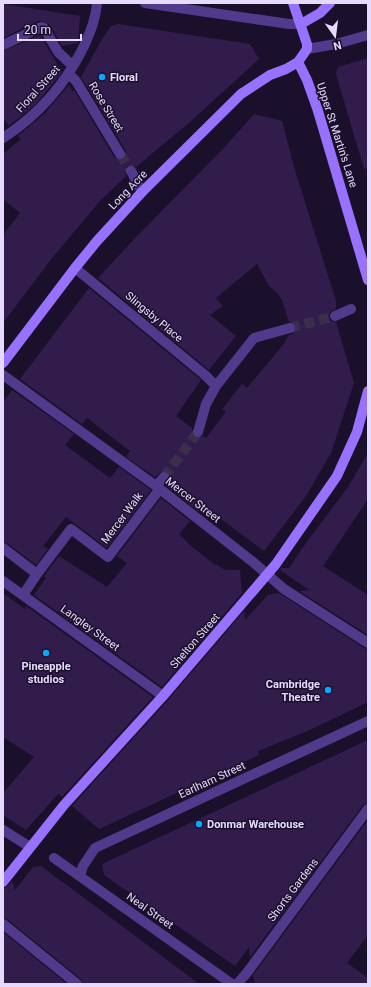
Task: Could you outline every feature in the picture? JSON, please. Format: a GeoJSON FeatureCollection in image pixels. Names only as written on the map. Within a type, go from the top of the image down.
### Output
{"type":"FeatureCollection","features":[{"type":"Feature","properties":{"kind":"street","name":"Floral Street"},"geometry":{"type":"LineString","coordinates":[[3,138],[42,107],[71,70],[94,25],[97,3]]}},
{"type":"Feature","properties":{"kind":"street"},"geometry":{"type":"LineString","coordinates":[[145,3],[290,24],[301,24],[320,13],[330,3]]}},
{"type":"Feature","properties":{"kind":"street"},"geometry":{"type":"LineString","coordinates":[[293,3],[305,35],[307,49],[298,62]]}},
{"type":"Feature","properties":{"kind":"street","name":"Rose Street"},"geometry":{"type":"LineString","coordinates":[[3,45],[41,27],[44,28],[58,52],[71,70],[76,81],[120,154]]}},
{"type":"Feature","properties":{"kind":"street"},"geometry":{"type":"LineString","coordinates":[[307,49],[336,44],[368,35]]}},
{"type":"Feature","properties":{"kind":"street","name":"Long Acre"},"geometry":{"type":"LineString","coordinates":[[3,363],[75,268],[97,241],[142,192],[241,94],[270,75],[286,69],[298,62]]}},
{"type":"Feature","properties":{"kind":"street","name":"Upper St Martin's Lane"},"geometry":{"type":"LineString","coordinates":[[298,62],[307,80],[318,111],[368,280]]}},
{"type":"Feature","properties":{"kind":"street"},"geometry":{"type":"LineString","coordinates":[[131,171],[142,192]]}},
{"type":"Feature","properties":{"kind":"street","name":"Slingsby Place"},"geometry":{"type":"LineString","coordinates":[[75,268],[205,375],[216,386]]}},
{"type":"Feature","properties":{"kind":"street"},"geometry":{"type":"LineString","coordinates":[[335,316],[351,309]]}},
{"type":"Feature","properties":{"kind":"street"},"geometry":{"type":"LineString","coordinates":[[198,432],[206,404],[216,386],[254,338],[290,328]]}},
{"type":"Feature","properties":{"kind":"street","name":"Mercer Street"},"geometry":{"type":"LineString","coordinates":[[3,375],[158,488],[284,589],[368,643]]}},
{"type":"Feature","properties":{"kind":"street","name":"Shelton Street"},"geometry":{"type":"LineString","coordinates":[[3,882],[64,805],[163,696],[268,575],[337,476],[357,432],[368,391]]}},
{"type":"Feature","properties":{"kind":"street"},"geometry":{"type":"LineString","coordinates":[[158,488],[164,477]]}},
{"type":"Feature","properties":{"kind":"street","name":"Mercer Walk"},"geometry":{"type":"LineString","coordinates":[[23,595],[71,529],[108,557],[158,488]]}},
{"type":"Feature","properties":{"kind":"street"},"geometry":{"type":"LineString","coordinates":[[3,548],[37,574]]}},
{"type":"Feature","properties":{"kind":"street","name":"Langley Street"},"geometry":{"type":"LineString","coordinates":[[3,581],[163,696]]}},
{"type":"Feature","properties":{"kind":"street","name":"Earlham Street"},"geometry":{"type":"LineString","coordinates":[[80,876],[83,866],[95,848],[368,721]]}},
{"type":"Feature","properties":{"kind":"street","name":"Shorts Gardens"},"geometry":{"type":"LineString","coordinates":[[237,984],[246,974],[368,809]]}},
{"type":"Feature","properties":{"kind":"street"},"geometry":{"type":"LineString","coordinates":[[6,832],[30,847]]}},
{"type":"Feature","properties":{"kind":"street","name":"Neal Street"},"geometry":{"type":"LineString","coordinates":[[54,858],[232,984]]}},
{"type":"Feature","properties":{"kind":"street"},"geometry":{"type":"LineString","coordinates":[[3,924],[77,984]]}},
{"type":"Feature","properties":{"kind":"building"},"geometry":{"type":"Polygon","coordinates":[[[3,4],[80,16],[78,43],[62,46],[50,25],[42,21],[38,21],[3,38],[3,4]]]}},
{"type":"Feature","properties":{"kind":"building"},"geometry":{"type":"Polygon","coordinates":[[[118,24],[250,44],[259,59],[191,121],[136,167],[131,165],[126,167],[126,176],[100,201],[52,258],[3,323],[3,235],[20,213],[3,199],[3,154],[21,139],[18,136],[45,113],[69,85],[73,92],[74,90],[114,157],[120,160],[125,157],[126,151],[81,77],[111,26],[118,24]]]}},
{"type":"Feature","properties":{"kind":"building"},"geometry":{"type":"Polygon","coordinates":[[[40,35],[62,72],[36,104],[9,126],[3,118],[3,51],[40,35]]]}},
{"type":"Feature","properties":{"kind":"building"},"geometry":{"type":"Polygon","coordinates":[[[368,58],[368,168],[364,169],[336,74],[338,67],[368,58]]]}},
{"type":"Feature","properties":{"kind":"building"},"geometry":{"type":"Polygon","coordinates":[[[254,114],[282,121],[294,167],[336,301],[336,309],[330,312],[329,318],[331,321],[336,322],[354,383],[331,453],[306,496],[264,551],[202,505],[198,511],[165,485],[170,478],[168,472],[162,471],[155,477],[126,457],[130,451],[87,418],[82,424],[20,379],[89,288],[201,380],[176,416],[192,428],[194,437],[199,438],[203,436],[206,438],[226,412],[222,409],[242,384],[247,388],[283,345],[289,335],[294,333],[296,330],[295,324],[289,322],[282,300],[269,286],[257,264],[216,298],[223,306],[210,315],[236,336],[209,370],[98,278],[137,236],[223,149],[254,114]]]}},
{"type":"Feature","properties":{"kind":"building"},"geometry":{"type":"Polygon","coordinates":[[[12,390],[74,434],[65,445],[110,478],[119,467],[151,490],[107,548],[66,517],[43,546],[48,549],[36,565],[7,543],[3,542],[3,402],[12,390]]]}},
{"type":"Feature","properties":{"kind":"building"},"geometry":{"type":"Polygon","coordinates":[[[368,453],[368,499],[323,566],[368,595],[368,635],[299,591],[309,590],[280,570],[281,568],[289,568],[348,487],[368,453]]]}},
{"type":"Feature","properties":{"kind":"building"},"geometry":{"type":"Polygon","coordinates":[[[161,498],[190,521],[179,534],[191,546],[215,565],[216,564],[225,570],[240,570],[242,593],[162,687],[34,595],[46,578],[44,576],[59,556],[107,587],[127,563],[117,556],[161,498]]]}},
{"type":"Feature","properties":{"kind":"building"},"geometry":{"type":"Polygon","coordinates":[[[3,593],[25,609],[26,606],[153,697],[62,797],[58,794],[26,830],[3,815],[3,793],[34,757],[3,737],[3,593]]]}},
{"type":"Feature","properties":{"kind":"building"},"geometry":{"type":"Polygon","coordinates":[[[279,593],[364,648],[368,649],[368,702],[312,729],[258,751],[259,755],[99,829],[72,806],[168,700],[244,611],[245,620],[268,595],[279,593]]]}},
{"type":"Feature","properties":{"kind":"building"},"geometry":{"type":"Polygon","coordinates":[[[368,740],[368,803],[363,805],[250,957],[249,947],[235,966],[104,875],[102,864],[368,740]]]}},
{"type":"Feature","properties":{"kind":"building"},"geometry":{"type":"Polygon","coordinates":[[[368,820],[368,935],[347,963],[368,978],[368,984],[255,984],[253,975],[368,820]]]}},
{"type":"Feature","properties":{"kind":"building"},"geometry":{"type":"Polygon","coordinates":[[[41,866],[199,984],[83,984],[81,979],[7,919],[3,918],[3,888],[8,886],[12,881],[15,890],[33,867],[41,866]]]}},
{"type":"Feature","properties":{"kind":"building"},"geometry":{"type":"Polygon","coordinates":[[[3,932],[67,984],[3,984],[3,932]]]}},
{"type":"Feature","properties":{"kind":"tunnel"},"geometry":{"type":"LineString","coordinates":[[120,154],[131,171]]}},
{"type":"Feature","properties":{"kind":"tunnel"},"geometry":{"type":"LineString","coordinates":[[290,328],[335,316]]}},
{"type":"Feature","properties":{"kind":"tunnel"},"geometry":{"type":"LineString","coordinates":[[164,477],[198,432]]}},
{"type":"Feature","properties":{"kind":"place","name":"Floral"},"geometry":{"type":"Point","coordinates":[102,77]}},
{"type":"Feature","properties":{"kind":"place","name":"Pineapple studios"},"geometry":{"type":"Point","coordinates":[46,653]}},
{"type":"Feature","properties":{"kind":"place","name":"Cambridge Theatre"},"geometry":{"type":"Point","coordinates":[328,690]}},
{"type":"Feature","properties":{"kind":"place","name":"Donmar Warehouse"},"geometry":{"type":"Point","coordinates":[199,824]}}]}
